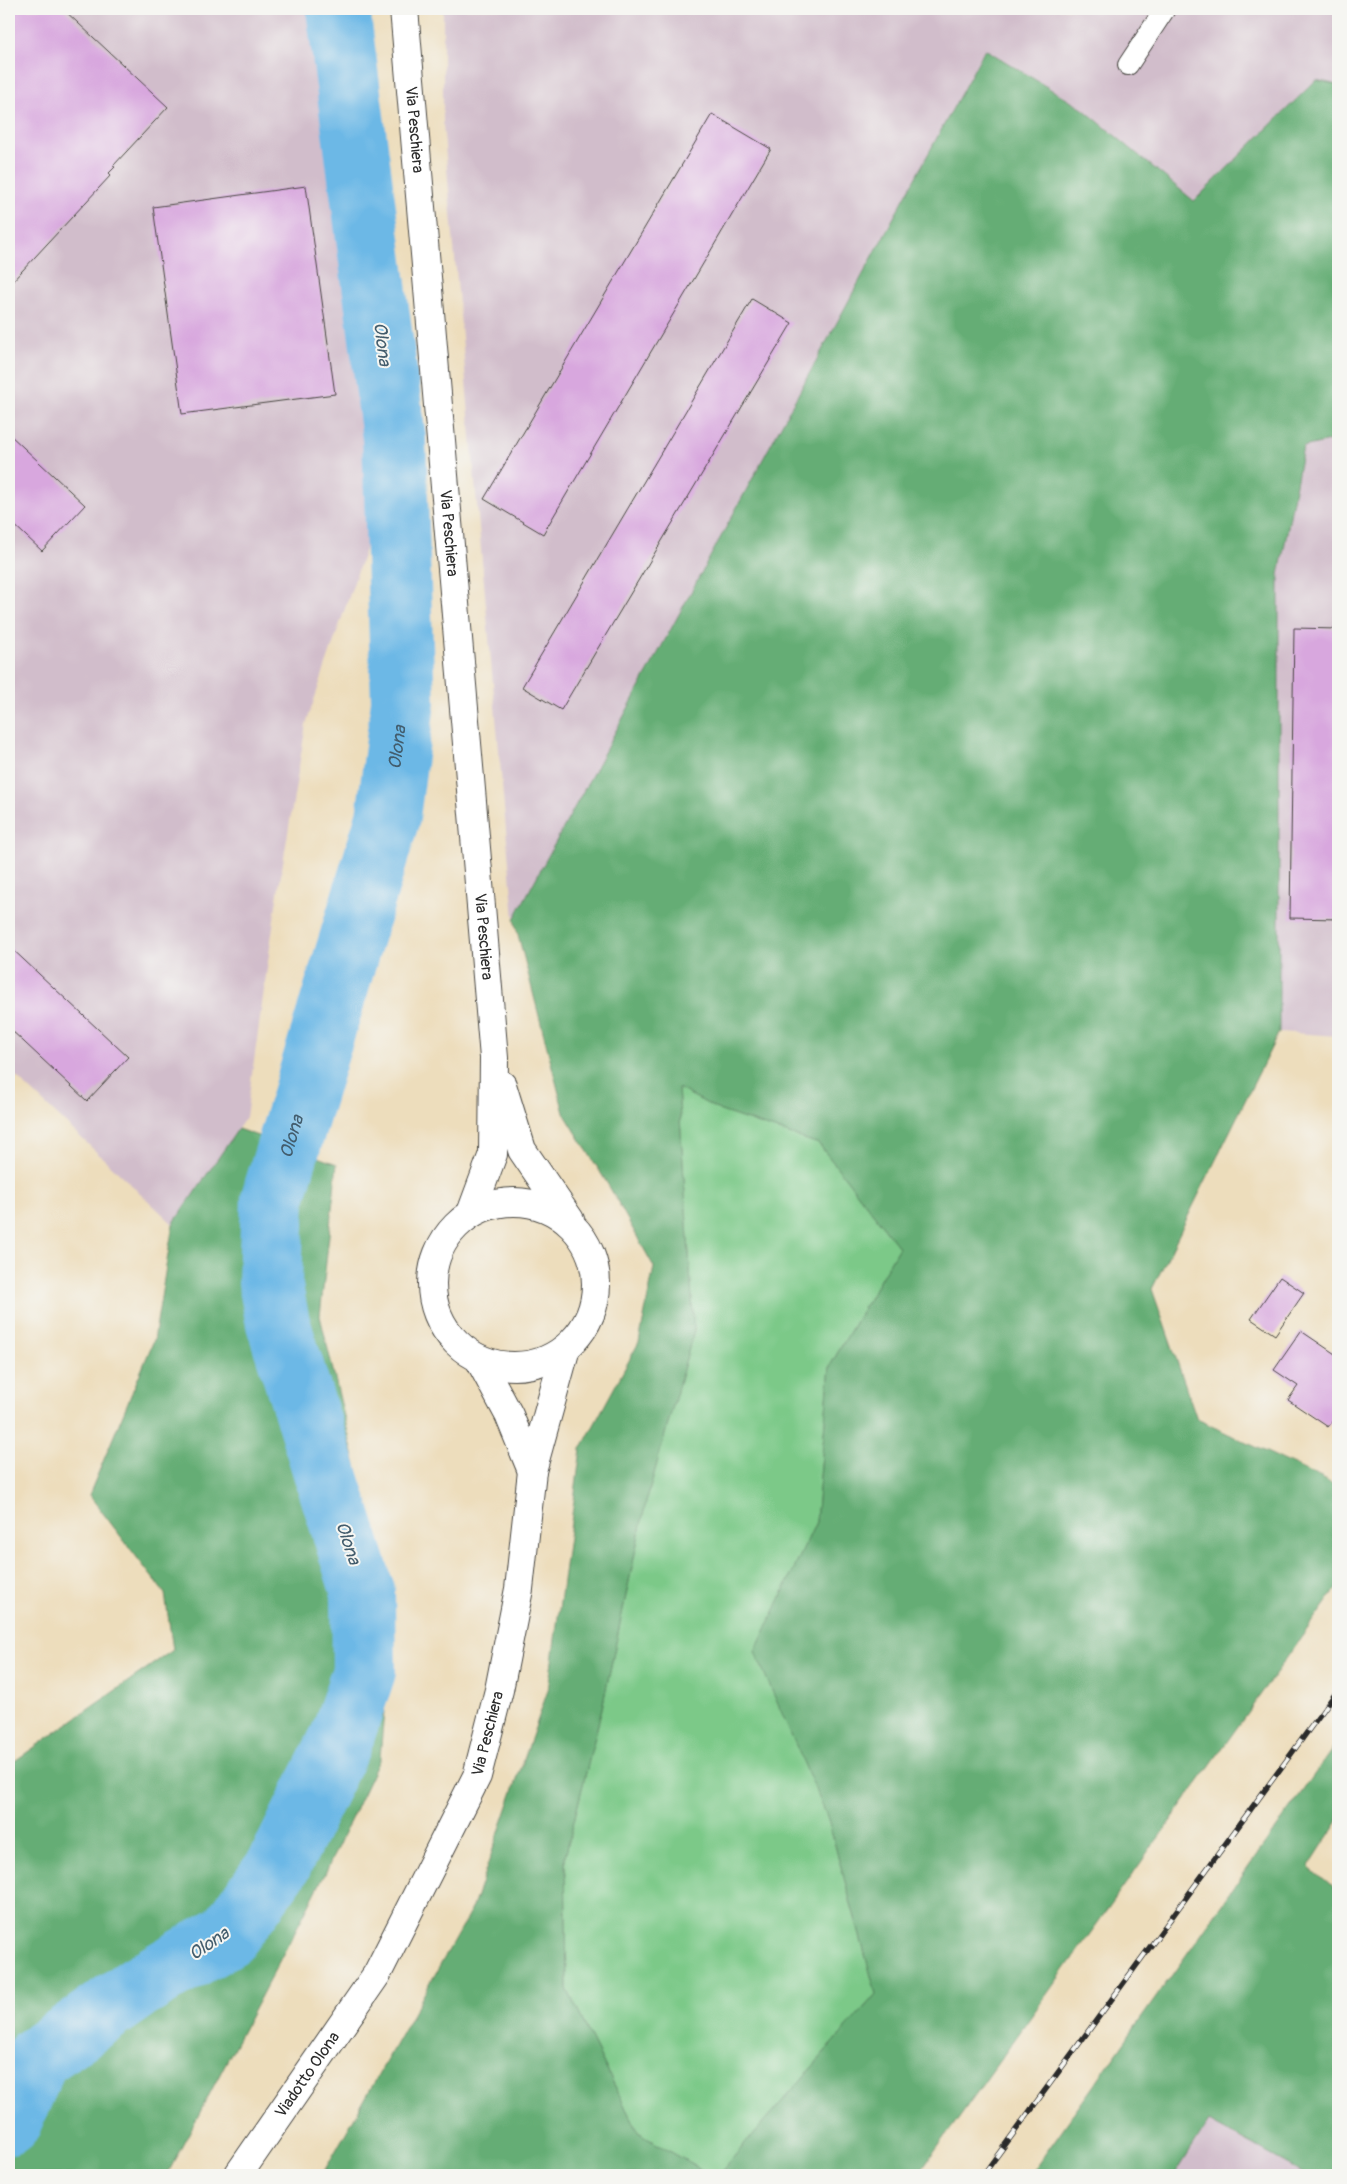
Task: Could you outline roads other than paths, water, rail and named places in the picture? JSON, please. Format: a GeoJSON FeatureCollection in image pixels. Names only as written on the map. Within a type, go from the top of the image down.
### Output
{"type":"FeatureCollection","features":[{"type":"Feature","properties":{"kind":"main road","name":"Via Peschiera"},"geometry":{"type":"LineString","coordinates":[[404,9],[494,1058],[493,1154],[471,1213]]}},
{"type":"Feature","properties":{"kind":"main road","name":"Via Peschiera"},"geometry":{"type":"LineString","coordinates":[[494,1058],[522,1150],[575,1228],[590,1251],[597,1277],[594,1303],[584,1328],[566,1348],[546,1360],[524,1366],[501,1366],[479,1359],[460,1347],[446,1331],[434,1309],[431,1274],[436,1254],[450,1231],[471,1213],[497,1202],[526,1202],[553,1211],[575,1228]]}},
{"type":"Feature","properties":{"kind":"main road","name":"Via Peschiera"},"geometry":{"type":"LineString","coordinates":[[377,1974],[477,1776],[499,1690],[519,1589],[532,1471],[566,1348]]}},
{"type":"Feature","properties":{"kind":"main road","name":"Via Peschiera"},"geometry":{"type":"LineString","coordinates":[[479,1359],[509,1415],[532,1471]]}},
{"type":"Feature","properties":{"kind":"main road","name":"Viadotto Olona"},"geometry":{"type":"LineString","coordinates":[[238,2175],[377,1974]]}},
{"type":"Feature","properties":{"kind":"lane"},"geometry":{"type":"LineString","coordinates":[[1128,65],[1165,9]]}},
{"type":"Feature","properties":{"kind":"waterway","name":"Olona"},"geometry":{"type":"LineString","coordinates":[[9,2123],[37,2058],[139,1987],[228,1935],[279,1865],[342,1737],[364,1671],[363,1592],[278,1323],[270,1282],[273,1198],[388,817],[403,702],[394,438],[338,9]]}},
{"type":"Feature","properties":{"kind":"railway"},"geometry":{"type":"LineString","coordinates":[[983,2175],[1338,1690]]}}]}
